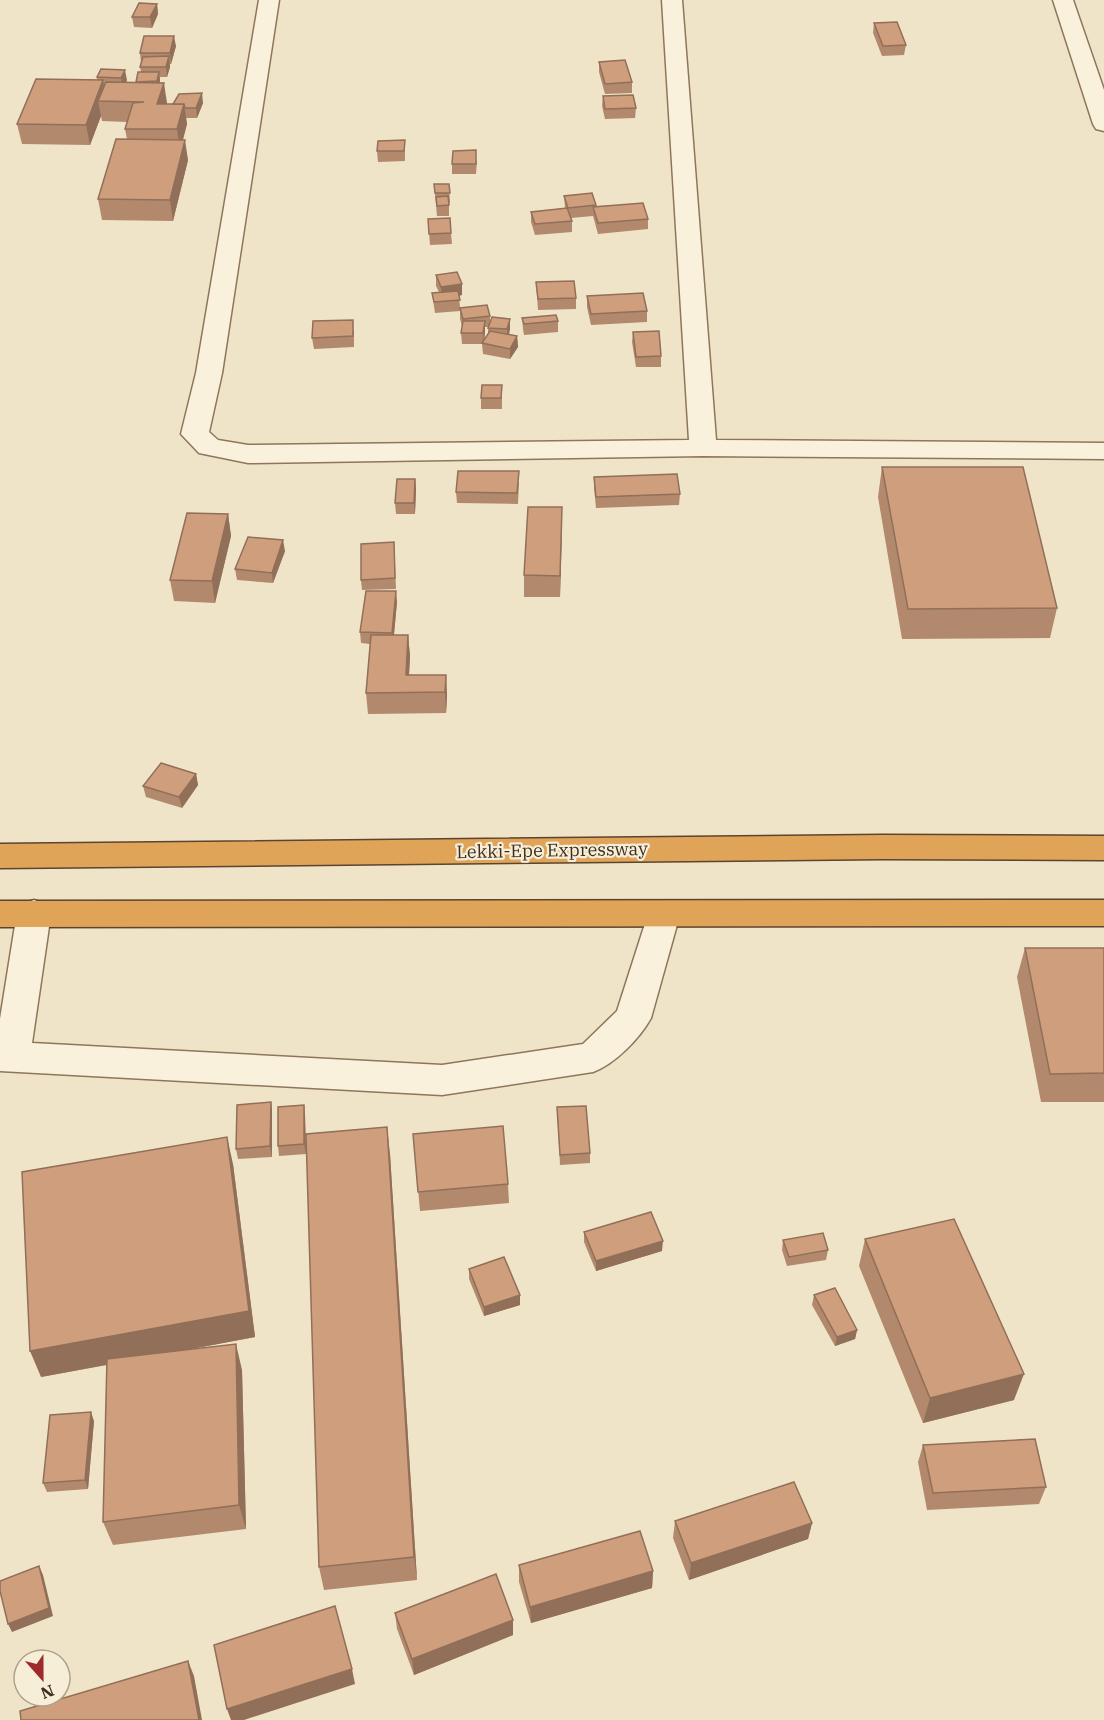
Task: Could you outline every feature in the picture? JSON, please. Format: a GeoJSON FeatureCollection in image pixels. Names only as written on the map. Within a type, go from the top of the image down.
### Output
{"type":"FeatureCollection","features":[{"type":"Feature","properties":{"kind":"highway","name":"Lekki-Epe Expressway"},"geometry":{"type":"LineString","coordinates":[[0,856],[870,847],[1104,848]]}},
{"type":"Feature","properties":{"kind":"highway"},"geometry":{"type":"LineString","coordinates":[[0,914],[1104,913]]}},
{"type":"Feature","properties":{"kind":"street"},"geometry":{"type":"LineString","coordinates":[[268,0],[209,373],[195,434],[208,447],[248,454],[703,448],[1104,451]]}},
{"type":"Feature","properties":{"kind":"street"},"geometry":{"type":"LineString","coordinates":[[672,0],[703,448]]}},
{"type":"Feature","properties":{"kind":"street"},"geometry":{"type":"LineString","coordinates":[[1063,0],[1104,124]]}},
{"type":"Feature","properties":{"kind":"street"},"geometry":{"type":"LineString","coordinates":[[34,913],[6,1055],[442,1080],[593,1058],[633,1018],[663,914]]}},
{"type":"Feature","properties":{"kind":"building"},"geometry":{"type":"Polygon","coordinates":[[[139,3],[157,4],[150,17],[132,17],[139,3]]]}},
{"type":"Feature","properties":{"kind":"building"},"geometry":{"type":"Polygon","coordinates":[[[897,22],[906,45],[883,46],[874,23],[897,22]]]}},
{"type":"Feature","properties":{"kind":"building"},"geometry":{"type":"Polygon","coordinates":[[[144,36],[174,36],[170,53],[140,53],[144,36]]]}},
{"type":"Feature","properties":{"kind":"building"},"geometry":{"type":"Polygon","coordinates":[[[169,56],[166,67],[140,67],[143,57],[169,56]]]}},
{"type":"Feature","properties":{"kind":"building"},"geometry":{"type":"Polygon","coordinates":[[[625,60],[632,82],[605,84],[599,62],[625,60]]]}},
{"type":"Feature","properties":{"kind":"building"},"geometry":{"type":"Polygon","coordinates":[[[101,69],[125,70],[121,78],[97,77],[101,69]]]}},
{"type":"Feature","properties":{"kind":"building"},"geometry":{"type":"Polygon","coordinates":[[[138,72],[159,72],[157,81],[136,82],[138,72]]]}},
{"type":"Feature","properties":{"kind":"building"},"geometry":{"type":"Polygon","coordinates":[[[36,79],[103,80],[86,125],[17,124],[36,79]]]}},
{"type":"Feature","properties":{"kind":"building"},"geometry":{"type":"Polygon","coordinates":[[[106,82],[164,83],[157,104],[184,104],[177,129],[125,129],[133,103],[144,102],[98,101],[106,82]]]}},
{"type":"Feature","properties":{"kind":"building"},"geometry":{"type":"Polygon","coordinates":[[[202,93],[196,108],[185,108],[184,104],[173,104],[179,94],[202,93]]]}},
{"type":"Feature","properties":{"kind":"building"},"geometry":{"type":"Polygon","coordinates":[[[633,95],[636,108],[605,109],[603,96],[633,95]]]}},
{"type":"Feature","properties":{"kind":"building"},"geometry":{"type":"Polygon","coordinates":[[[116,139],[185,140],[170,200],[98,199],[116,139]]]}},
{"type":"Feature","properties":{"kind":"building"},"geometry":{"type":"Polygon","coordinates":[[[405,140],[404,151],[377,151],[378,141],[405,140]]]}},
{"type":"Feature","properties":{"kind":"building"},"geometry":{"type":"Polygon","coordinates":[[[476,150],[476,164],[452,164],[453,151],[476,150]]]}},
{"type":"Feature","properties":{"kind":"building"},"geometry":{"type":"Polygon","coordinates":[[[434,184],[449,184],[450,193],[435,193],[434,184]]]}},
{"type":"Feature","properties":{"kind":"building"},"geometry":{"type":"Polygon","coordinates":[[[592,193],[596,205],[568,208],[564,196],[592,193]]]}},
{"type":"Feature","properties":{"kind":"building"},"geometry":{"type":"Polygon","coordinates":[[[448,196],[449,205],[437,206],[436,197],[448,196]]]}},
{"type":"Feature","properties":{"kind":"building"},"geometry":{"type":"Polygon","coordinates":[[[643,203],[648,219],[598,223],[593,207],[643,203]]]}},
{"type":"Feature","properties":{"kind":"building"},"geometry":{"type":"Polygon","coordinates":[[[567,208],[572,221],[535,224],[531,212],[567,208]]]}},
{"type":"Feature","properties":{"kind":"building"},"geometry":{"type":"Polygon","coordinates":[[[450,218],[451,233],[429,234],[428,219],[450,218]]]}},
{"type":"Feature","properties":{"kind":"building"},"geometry":{"type":"Polygon","coordinates":[[[457,272],[462,284],[441,287],[436,275],[457,272]]]}},
{"type":"Feature","properties":{"kind":"building"},"geometry":{"type":"Polygon","coordinates":[[[574,281],[576,298],[538,299],[536,282],[574,281]]]}},
{"type":"Feature","properties":{"kind":"building"},"geometry":{"type":"Polygon","coordinates":[[[458,291],[460,300],[434,302],[432,293],[458,291]]]}},
{"type":"Feature","properties":{"kind":"building"},"geometry":{"type":"Polygon","coordinates":[[[643,293],[647,311],[591,314],[587,296],[643,293]]]}},
{"type":"Feature","properties":{"kind":"building"},"geometry":{"type":"Polygon","coordinates":[[[487,305],[490,316],[463,319],[460,308],[487,305]]]}},
{"type":"Feature","properties":{"kind":"building"},"geometry":{"type":"Polygon","coordinates":[[[556,315],[558,321],[524,324],[522,318],[556,315]]]}},
{"type":"Feature","properties":{"kind":"building"},"geometry":{"type":"Polygon","coordinates":[[[492,317],[510,319],[507,329],[488,328],[492,317]]]}},
{"type":"Feature","properties":{"kind":"building"},"geometry":{"type":"Polygon","coordinates":[[[353,320],[353,336],[312,338],[313,321],[353,320]]]}},
{"type":"Feature","properties":{"kind":"building"},"geometry":{"type":"Polygon","coordinates":[[[463,321],[485,321],[483,333],[461,333],[463,321]]]}},
{"type":"Feature","properties":{"kind":"building"},"geometry":{"type":"Polygon","coordinates":[[[490,331],[517,336],[510,349],[482,343],[490,331]]]}},
{"type":"Feature","properties":{"kind":"building"},"geometry":{"type":"Polygon","coordinates":[[[659,331],[661,356],[636,357],[633,332],[659,331]]]}},
{"type":"Feature","properties":{"kind":"building"},"geometry":{"type":"Polygon","coordinates":[[[482,385],[502,385],[501,398],[481,398],[482,385]]]}},
{"type":"Feature","properties":{"kind":"building"},"geometry":{"type":"Polygon","coordinates":[[[882,467],[1023,467],[1057,608],[908,609],[882,467]]]}},
{"type":"Feature","properties":{"kind":"building"},"geometry":{"type":"Polygon","coordinates":[[[458,471],[519,471],[517,493],[456,492],[458,471]]]}},
{"type":"Feature","properties":{"kind":"building"},"geometry":{"type":"Polygon","coordinates":[[[677,474],[680,494],[596,497],[594,477],[677,474]]]}},
{"type":"Feature","properties":{"kind":"building"},"geometry":{"type":"Polygon","coordinates":[[[397,479],[415,479],[414,503],[395,503],[397,479]]]}},
{"type":"Feature","properties":{"kind":"building"},"geometry":{"type":"Polygon","coordinates":[[[528,507],[562,507],[560,576],[524,575],[528,507]]]}},
{"type":"Feature","properties":{"kind":"building"},"geometry":{"type":"Polygon","coordinates":[[[187,513],[228,514],[212,581],[170,580],[187,513]]]}},
{"type":"Feature","properties":{"kind":"building"},"geometry":{"type":"Polygon","coordinates":[[[248,537],[283,540],[272,573],[235,569],[248,537]]]}},
{"type":"Feature","properties":{"kind":"building"},"geometry":{"type":"Polygon","coordinates":[[[394,542],[395,578],[361,580],[361,544],[394,542]]]}},
{"type":"Feature","properties":{"kind":"building"},"geometry":{"type":"Polygon","coordinates":[[[366,591],[396,591],[392,633],[360,632],[366,591]]]}},
{"type":"Feature","properties":{"kind":"building"},"geometry":{"type":"Polygon","coordinates":[[[371,635],[408,635],[406,675],[446,675],[445,692],[366,693],[371,635]]]}},
{"type":"Feature","properties":{"kind":"building"},"geometry":{"type":"Polygon","coordinates":[[[161,763],[196,774],[179,797],[143,786],[161,763]]]}},
{"type":"Feature","properties":{"kind":"building"},"geometry":{"type":"Polygon","coordinates":[[[1025,948],[1104,948],[1104,1073],[1050,1074],[1025,948]]]}},
{"type":"Feature","properties":{"kind":"building"},"geometry":{"type":"Polygon","coordinates":[[[271,1102],[270,1146],[236,1149],[237,1105],[271,1102]]]}},
{"type":"Feature","properties":{"kind":"building"},"geometry":{"type":"Polygon","coordinates":[[[304,1105],[304,1144],[278,1146],[278,1107],[304,1105]]]}},
{"type":"Feature","properties":{"kind":"building"},"geometry":{"type":"Polygon","coordinates":[[[586,1106],[590,1153],[560,1155],[557,1107],[586,1106]]]}},
{"type":"Feature","properties":{"kind":"building"},"geometry":{"type":"Polygon","coordinates":[[[503,1126],[508,1184],[418,1192],[413,1134],[503,1126]]]}},
{"type":"Feature","properties":{"kind":"building"},"geometry":{"type":"Polygon","coordinates":[[[387,1127],[414,1557],[319,1567],[306,1134],[387,1127]]]}},
{"type":"Feature","properties":{"kind":"building"},"geometry":{"type":"Polygon","coordinates":[[[227,1137],[249,1311],[30,1351],[22,1172],[227,1137]]]}},
{"type":"Feature","properties":{"kind":"building"},"geometry":{"type":"Polygon","coordinates":[[[651,1212],[663,1241],[596,1261],[584,1232],[651,1212]]]}},
{"type":"Feature","properties":{"kind":"building"},"geometry":{"type":"Polygon","coordinates":[[[954,1219],[1024,1374],[930,1398],[865,1239],[954,1219]]]}},
{"type":"Feature","properties":{"kind":"building"},"geometry":{"type":"Polygon","coordinates":[[[823,1233],[828,1250],[789,1257],[783,1240],[823,1233]]]}},
{"type":"Feature","properties":{"kind":"building"},"geometry":{"type":"Polygon","coordinates":[[[504,1257],[520,1295],[484,1307],[469,1269],[504,1257]]]}},
{"type":"Feature","properties":{"kind":"building"},"geometry":{"type":"Polygon","coordinates":[[[835,1288],[857,1330],[837,1337],[814,1295],[835,1288]]]}},
{"type":"Feature","properties":{"kind":"building"},"geometry":{"type":"Polygon","coordinates":[[[236,1344],[239,1505],[103,1522],[107,1359],[236,1344]]]}},
{"type":"Feature","properties":{"kind":"building"},"geometry":{"type":"Polygon","coordinates":[[[91,1412],[85,1480],[43,1483],[50,1415],[91,1412]]]}},
{"type":"Feature","properties":{"kind":"building"},"geometry":{"type":"Polygon","coordinates":[[[1035,1439],[1046,1487],[933,1493],[923,1445],[1035,1439]]]}},
{"type":"Feature","properties":{"kind":"building"},"geometry":{"type":"Polygon","coordinates":[[[794,1482],[812,1523],[691,1563],[675,1521],[794,1482]]]}},
{"type":"Feature","properties":{"kind":"building"},"geometry":{"type":"Polygon","coordinates":[[[640,1531],[653,1571],[530,1607],[519,1565],[640,1531]]]}},
{"type":"Feature","properties":{"kind":"building"},"geometry":{"type":"Polygon","coordinates":[[[39,1566],[49,1608],[8,1624],[0,1591],[0,1581],[39,1566]]]}},
{"type":"Feature","properties":{"kind":"building"},"geometry":{"type":"Polygon","coordinates":[[[496,1574],[513,1620],[412,1659],[395,1613],[496,1574]]]}},
{"type":"Feature","properties":{"kind":"building"},"geometry":{"type":"Polygon","coordinates":[[[335,1606],[352,1669],[227,1709],[214,1645],[335,1606]]]}},
{"type":"Feature","properties":{"kind":"building"},"geometry":{"type":"Polygon","coordinates":[[[188,1661],[199,1720],[21,1720],[20,1711],[30,1708],[72,1708],[72,1696],[188,1661]]]}}]}
